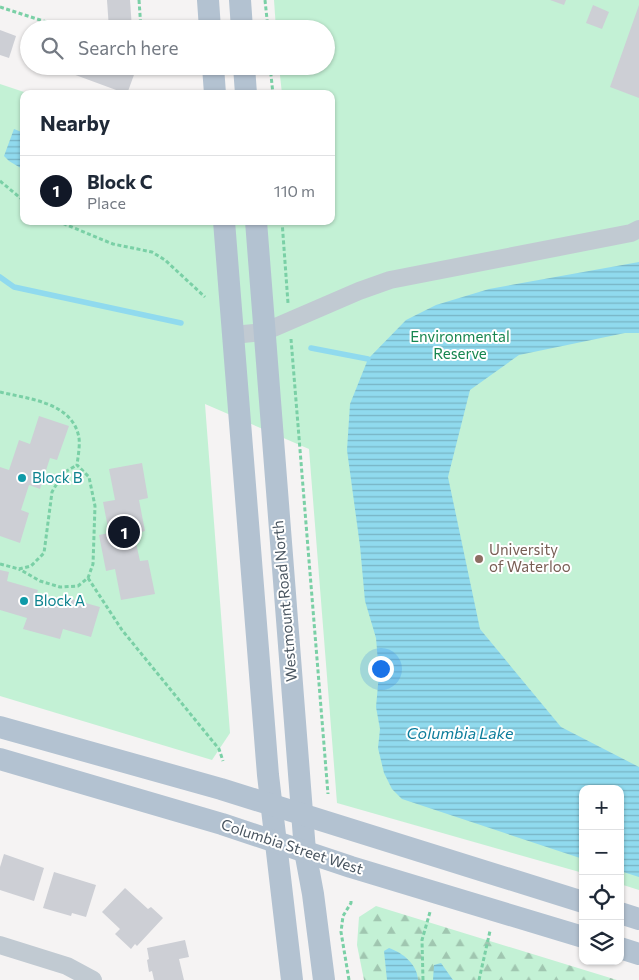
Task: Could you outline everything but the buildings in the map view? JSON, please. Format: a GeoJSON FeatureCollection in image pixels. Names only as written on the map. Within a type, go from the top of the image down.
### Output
{"type":"FeatureCollection","features":[{"type":"Feature","properties":{"kind":"main road"},"geometry":{"type":"LineString","coordinates":[[208,0],[209,20]]}},
{"type":"Feature","properties":{"kind":"main road"},"geometry":{"type":"LineString","coordinates":[[240,0],[241,20]]}},
{"type":"Feature","properties":{"kind":"main road"},"geometry":{"type":"LineString","coordinates":[[214,75],[215,90]]}},
{"type":"Feature","properties":{"kind":"main road"},"geometry":{"type":"LineString","coordinates":[[245,75],[246,90]]}},
{"type":"Feature","properties":{"kind":"main road","name":"Westmount Road North"},"geometry":{"type":"LineString","coordinates":[[224,225],[272,806],[292,980]]}},
{"type":"Feature","properties":{"kind":"main road","name":"Westmount Road North"},"geometry":{"type":"LineString","coordinates":[[256,225],[305,851],[313,894],[324,980]]}},
{"type":"Feature","properties":{"kind":"main road"},"geometry":{"type":"LineString","coordinates":[[0,727],[221,789],[579,901]]}},
{"type":"Feature","properties":{"kind":"main road","name":"Columbia Street West"},"geometry":{"type":"LineString","coordinates":[[0,759],[222,824],[350,867],[579,936]]}},
{"type":"Feature","properties":{"kind":"main road"},"geometry":{"type":"LineString","coordinates":[[624,914],[639,919]]}},
{"type":"Feature","properties":{"kind":"main road"},"geometry":{"type":"LineString","coordinates":[[624,949],[639,954]]}},
{"type":"Feature","properties":{"kind":"street"},"geometry":{"type":"LineString","coordinates":[[233,335],[264,332],[359,291],[390,280],[631,233],[639,229]]}},
{"type":"Feature","properties":{"kind":"street"},"geometry":{"type":"LineString","coordinates":[[0,945],[67,966],[93,980]]}},
{"type":"Feature","properties":{"kind":"path"},"geometry":{"type":"LineString","coordinates":[[138,0],[140,20]]}},
{"type":"Feature","properties":{"kind":"path"},"geometry":{"type":"LineString","coordinates":[[265,0],[267,20]]}},
{"type":"Feature","properties":{"kind":"path"},"geometry":{"type":"LineString","coordinates":[[0,7],[40,20]]}},
{"type":"Feature","properties":{"kind":"path"},"geometry":{"type":"LineString","coordinates":[[271,75],[273,90]]}},
{"type":"Feature","properties":{"kind":"path"},"geometry":{"type":"LineString","coordinates":[[0,181],[20,198]]}},
{"type":"Feature","properties":{"kind":"path"},"geometry":{"type":"LineString","coordinates":[[67,225],[113,244],[152,252],[164,260],[206,297]]}},
{"type":"Feature","properties":{"kind":"path"},"geometry":{"type":"LineString","coordinates":[[282,225],[328,794]]}},
{"type":"Feature","properties":{"kind":"path"},"geometry":{"type":"LineString","coordinates":[[0,392],[51,406],[62,411],[72,420],[79,438],[77,465],[89,477],[95,506],[93,564],[88,578],[78,586],[60,587],[40,581],[19,569],[0,564]]}},
{"type":"Feature","properties":{"kind":"path"},"geometry":{"type":"LineString","coordinates":[[19,569],[31,566],[44,553],[52,492],[63,473],[77,465]]}},
{"type":"Feature","properties":{"kind":"path"},"geometry":{"type":"LineString","coordinates":[[88,578],[122,630],[220,749],[223,761]]}},
{"type":"Feature","properties":{"kind":"path"},"geometry":{"type":"LineString","coordinates":[[348,980],[341,932],[343,916],[351,903],[351,899]]}},
{"type":"Feature","properties":{"kind":"path"},"geometry":{"type":"LineString","coordinates":[[424,980],[422,940],[430,912]]}},
{"type":"Feature","properties":{"kind":"path"},"geometry":{"type":"LineString","coordinates":[[479,980],[490,931]]}},
{"type":"Feature","properties":{"kind":"green space","name":"Environmental Reserve"},"geometry":{"type":"Polygon","coordinates":[[[274,0],[639,0],[639,890],[624,885],[624,785],[579,785],[579,872],[337,803],[309,449],[205,404],[230,733],[212,760],[0,696],[0,84],[20,91],[20,225],[335,225],[335,90],[282,90],[280,75],[335,75],[335,20],[275,20],[274,0]]]}},
{"type":"Feature","properties":{"kind":"green space"},"geometry":{"type":"Polygon","coordinates":[[[376,906],[617,980],[364,980],[357,945],[359,917],[376,906]]]}},
{"type":"Feature","properties":{"kind":"water"},"geometry":{"type":"Polygon","coordinates":[[[14,129],[20,131],[20,168],[4,156],[14,129]]]}},
{"type":"Feature","properties":{"kind":"water","name":"Columbia Lake"},"geometry":{"type":"Polygon","coordinates":[[[639,262],[639,333],[625,333],[519,355],[470,390],[448,477],[480,629],[561,727],[639,767],[639,877],[624,872],[624,785],[579,785],[579,858],[402,799],[392,789],[384,773],[378,748],[380,729],[376,707],[379,674],[376,638],[365,601],[360,546],[347,450],[350,404],[368,359],[406,320],[436,305],[489,289],[639,262]]]}},
{"type":"Feature","properties":{"kind":"water"},"geometry":{"type":"Polygon","coordinates":[[[389,948],[399,953],[412,964],[418,980],[387,980],[384,951],[389,948]]]}},
{"type":"Feature","properties":{"kind":"water"},"geometry":{"type":"Polygon","coordinates":[[[441,963],[453,980],[433,980],[434,965],[441,963]]]}},
{"type":"Feature","properties":{"kind":"waterway"},"geometry":{"type":"LineString","coordinates":[[0,277],[14,287],[181,323]]}},
{"type":"Feature","properties":{"kind":"waterway"},"geometry":{"type":"LineString","coordinates":[[311,348],[368,359]]}},
{"type":"Feature","properties":{"kind":"place","name":"Block B"},"geometry":{"type":"Point","coordinates":[22,478]}},
{"type":"Feature","properties":{"kind":"place","name":"Block C"},"geometry":{"type":"Point","coordinates":[124,532]}},
{"type":"Feature","properties":{"kind":"place","name":"University of Waterloo"},"geometry":{"type":"Point","coordinates":[479,559]}},
{"type":"Feature","properties":{"kind":"place","name":"Block A"},"geometry":{"type":"Point","coordinates":[24,601]}}]}
